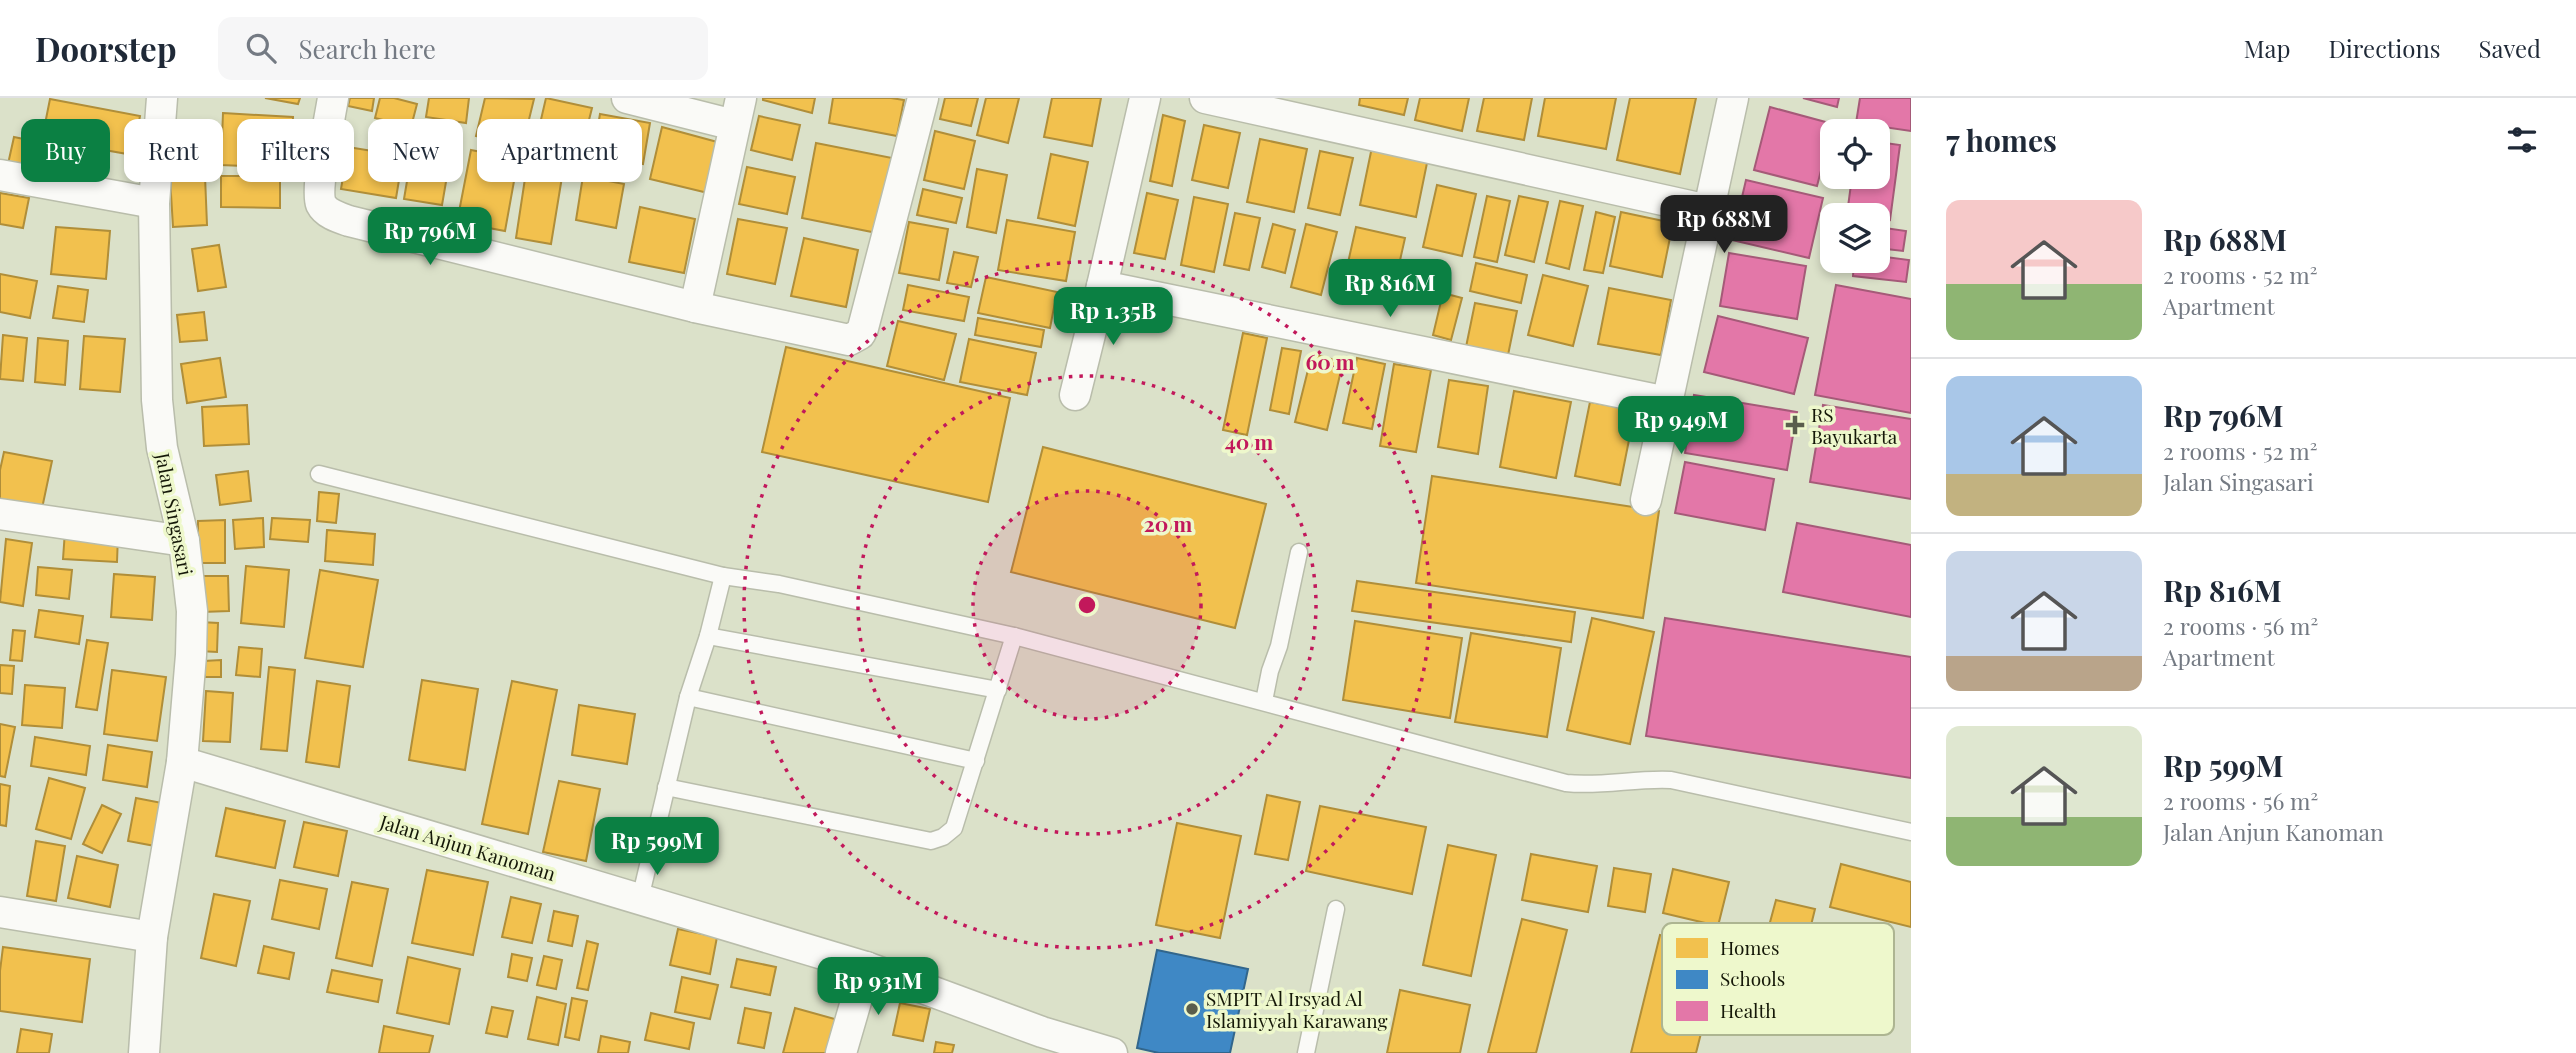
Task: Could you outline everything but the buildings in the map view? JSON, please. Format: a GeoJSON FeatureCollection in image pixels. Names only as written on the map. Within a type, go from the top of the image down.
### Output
{"type":"FeatureCollection","features":[{"type":"Feature","properties":{"kind":"street","name":"Jalan Singasari"},"geometry":{"type":"LineString","coordinates":[[144,1053],[152,937],[182,762],[192,622],[184,541],[171,492],[160,424],[153,202],[162,98]]}},
{"type":"Feature","properties":{"kind":"street"},"geometry":{"type":"LineString","coordinates":[[333,98],[320,189],[321,204],[331,214],[349,221],[695,307],[840,340],[849,340],[860,334],[923,98]]}},
{"type":"Feature","properties":{"kind":"street"},"geometry":{"type":"LineString","coordinates":[[627,98],[738,112],[695,307]]}},
{"type":"Feature","properties":{"kind":"street"},"geometry":{"type":"LineString","coordinates":[[1075,395],[1145,98]]}},
{"type":"Feature","properties":{"kind":"street"},"geometry":{"type":"LineString","coordinates":[[1205,98],[1708,210]]}},
{"type":"Feature","properties":{"kind":"street"},"geometry":{"type":"LineString","coordinates":[[1646,500],[1733,98]]}},
{"type":"Feature","properties":{"kind":"street"},"geometry":{"type":"LineString","coordinates":[[0,175],[153,202]]}},
{"type":"Feature","properties":{"kind":"street"},"geometry":{"type":"LineString","coordinates":[[1102,286],[1667,402]]}},
{"type":"Feature","properties":{"kind":"street"},"geometry":{"type":"LineString","coordinates":[[0,514],[184,541]]}},
{"type":"Feature","properties":{"kind":"street","name":"Jalan Anjun Kanoman"},"geometry":{"type":"LineString","coordinates":[[182,762],[866,967],[1039,1042],[1112,1053]]}},
{"type":"Feature","properties":{"kind":"street"},"geometry":{"type":"LineString","coordinates":[[0,912],[152,937]]}},
{"type":"Feature","properties":{"kind":"street"},"geometry":{"type":"LineString","coordinates":[[841,1053],[866,967]]}},
{"type":"Feature","properties":{"kind":"lane"},"geometry":{"type":"LineString","coordinates":[[319,474],[723,576],[779,584],[1014,636],[1566,783],[1583,785],[1671,780],[1911,832]]}},
{"type":"Feature","properties":{"kind":"lane"},"geometry":{"type":"LineString","coordinates":[[1264,701],[1299,552]]}},
{"type":"Feature","properties":{"kind":"lane"},"geometry":{"type":"LineString","coordinates":[[640,899],[688,697],[708,636],[723,576]]}},
{"type":"Feature","properties":{"kind":"lane"},"geometry":{"type":"LineString","coordinates":[[708,636],[998,690]]}},
{"type":"Feature","properties":{"kind":"lane"},"geometry":{"type":"LineString","coordinates":[[666,787],[931,841],[943,837],[954,828],[1014,636]]}},
{"type":"Feature","properties":{"kind":"lane"},"geometry":{"type":"LineString","coordinates":[[688,697],[976,761]]}},
{"type":"Feature","properties":{"kind":"lane"},"geometry":{"type":"LineString","coordinates":[[1306,1053],[1336,909]]}},
{"type":"Feature","properties":{"kind":"place","name":"RS Bayukarta"},"geometry":{"type":"Point","coordinates":[1795,425]}},
{"type":"Feature","properties":{"kind":"place","name":"SMPIT Al Irsyad Al Islamiyyah Karawang"},"geometry":{"type":"Point","coordinates":[1192,1009]}}]}
